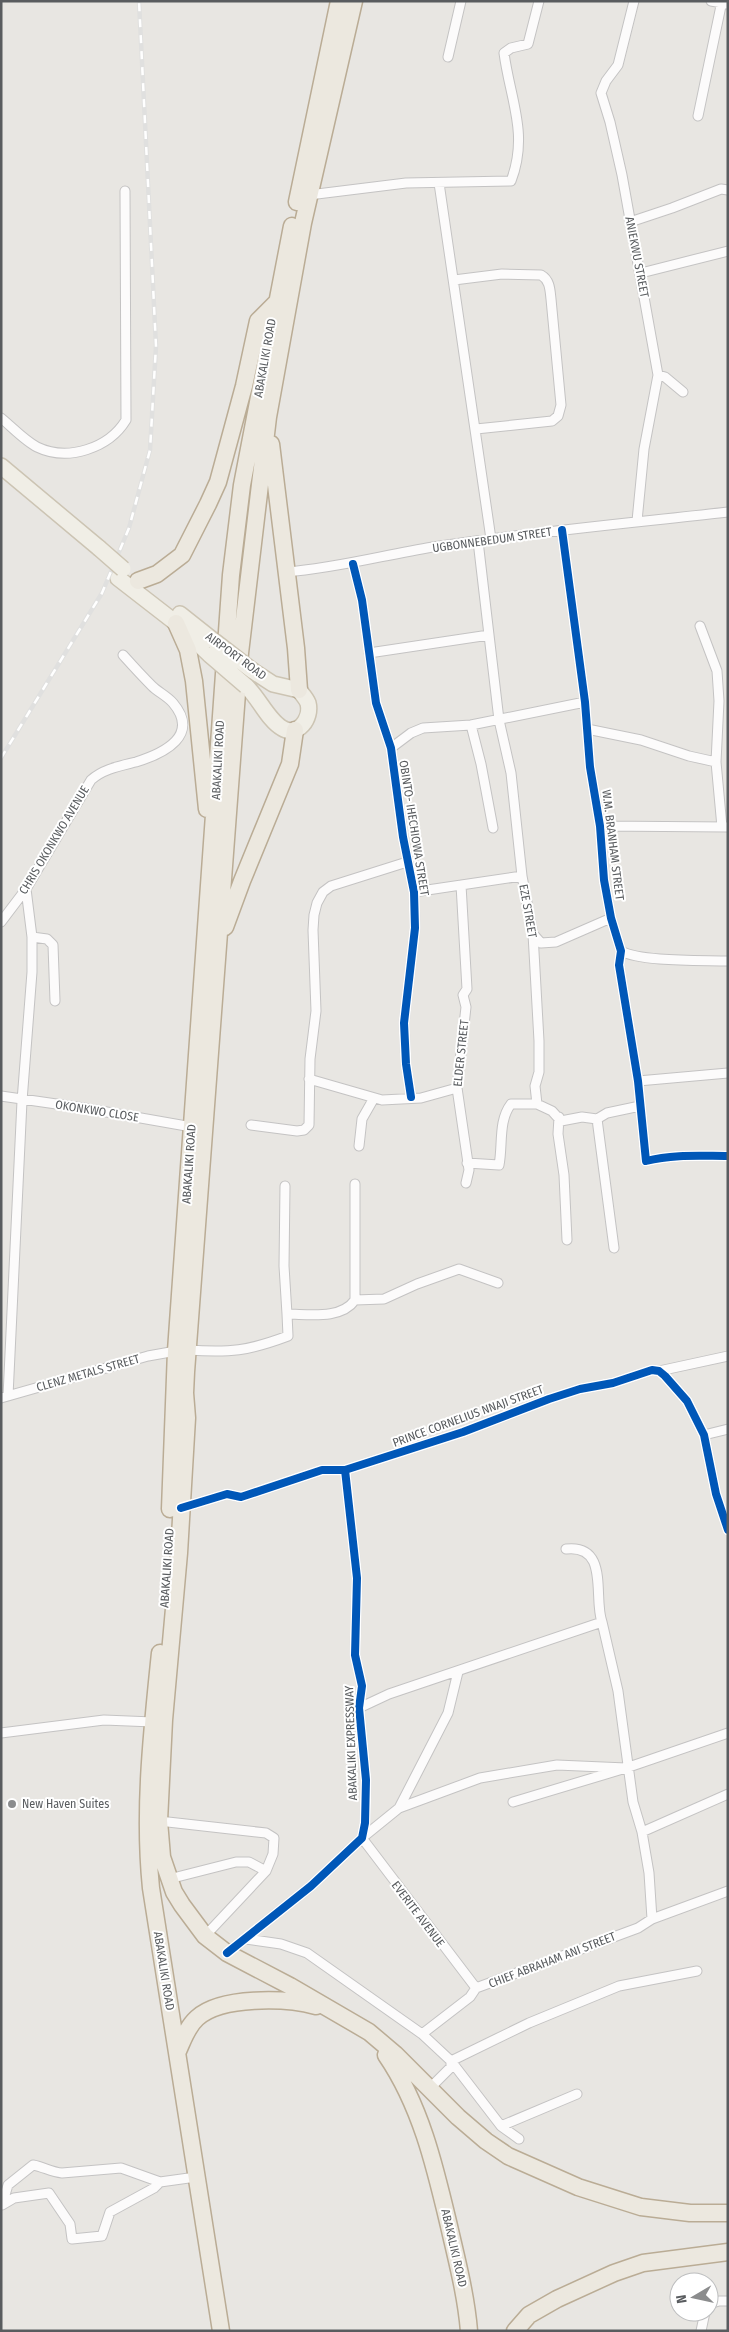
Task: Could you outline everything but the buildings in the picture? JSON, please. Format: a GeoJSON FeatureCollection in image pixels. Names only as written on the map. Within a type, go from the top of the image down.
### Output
{"type":"FeatureCollection","features":[{"type":"Feature","properties":{"kind":"highway","name":"ABAKALIKI ROAD"},"geometry":{"type":"LineString","coordinates":[[330,2010],[290,1986],[227,1953],[205,1936],[182,1905],[169,1879],[162,1857],[159,1821],[164,1720],[176,1598],[187,1418],[182,1351],[219,943],[240,653],[282,305],[339,1]]}},
{"type":"Feature","properties":{"kind":"highway","name":"ABAKALIKI ROAD"},"geometry":{"type":"LineString","coordinates":[[221,2331],[151,1888],[147,1852],[153,1722],[167,1573],[182,1351],[192,1127],[232,567],[242,485],[282,305],[354,1]]}},
{"type":"Feature","properties":{"kind":"highway"},"geometry":{"type":"LineString","coordinates":[[138,581],[157,574],[182,554],[218,482],[244,386],[258,320],[282,305]]}},
{"type":"Feature","properties":{"kind":"highway"},"geometry":{"type":"LineString","coordinates":[[268,417],[299,690]]}},
{"type":"Feature","properties":{"kind":"highway"},"geometry":{"type":"LineString","coordinates":[[176,623],[188,650],[194,682],[212,854]]}},
{"type":"Feature","properties":{"kind":"highway"},"geometry":{"type":"LineString","coordinates":[[219,943],[290,764],[295,730]]}},
{"type":"Feature","properties":{"kind":"highway"},"geometry":{"type":"LineString","coordinates":[[178,2052],[185,2034],[196,2019],[202,2014],[226,2005],[294,2001],[330,2010],[370,2032],[486,2141],[508,2156],[540,2172],[584,2190],[641,2207],[682,2212],[728,2213]]}},
{"type":"Feature","properties":{"kind":"highway","name":"ABAKALIKI ROAD"},"geometry":{"type":"LineString","coordinates":[[370,2032],[396,2069],[409,2093],[439,2179],[466,2306],[469,2331]]}},
{"type":"Feature","properties":{"kind":"highway"},"geometry":{"type":"LineString","coordinates":[[515,2331],[529,2315],[557,2299],[643,2262],[728,2252]]}},
{"type":"Feature","properties":{"kind":"main road","name":"AIRPORT ROAD"},"geometry":{"type":"LineString","coordinates":[[1,466],[176,623],[212,648],[273,684],[299,690]]}},
{"type":"Feature","properties":{"kind":"main road","name":"AIRPORT ROAD"},"geometry":{"type":"LineString","coordinates":[[1,479],[97,553]]}},
{"type":"Feature","properties":{"kind":"main road","name":"AIRPORT ROAD"},"geometry":{"type":"LineString","coordinates":[[120,574],[138,581],[212,648],[260,701],[276,724],[284,730],[295,730]]}},
{"type":"Feature","properties":{"kind":"main road"},"geometry":{"type":"LineString","coordinates":[[295,730],[304,725],[309,714],[308,702],[299,690]]}},
{"type":"Feature","properties":{"kind":"street"},"geometry":{"type":"LineString","coordinates":[[448,57],[461,1]]}},
{"type":"Feature","properties":{"kind":"street"},"geometry":{"type":"LineString","coordinates":[[309,195],[406,182],[439,183],[511,180],[519,157],[520,145],[518,117],[504,53],[511,48],[528,44],[539,1]]}},
{"type":"Feature","properties":{"kind":"street","name":"ANIEKWU STREET"},"geometry":{"type":"LineString","coordinates":[[634,1],[618,64],[606,80],[601,92],[614,139],[641,273],[658,375],[644,449],[637,521]]}},
{"type":"Feature","properties":{"kind":"street"},"geometry":{"type":"LineString","coordinates":[[698,116],[724,3],[711,1]]}},
{"type":"Feature","properties":{"kind":"street"},"geometry":{"type":"LineString","coordinates":[[439,183],[491,539]]}},
{"type":"Feature","properties":{"kind":"street"},"geometry":{"type":"LineString","coordinates":[[630,222],[672,208],[721,188],[728,190]]}},
{"type":"Feature","properties":{"kind":"street"},"geometry":{"type":"LineString","coordinates":[[1,418],[37,447],[57,452],[77,452],[102,445],[118,432],[126,420],[126,190]]}},
{"type":"Feature","properties":{"kind":"street"},"geometry":{"type":"LineString","coordinates":[[641,273],[728,251]]}},
{"type":"Feature","properties":{"kind":"street"},"geometry":{"type":"LineString","coordinates":[[454,280],[502,274],[541,275],[546,278],[549,284],[561,406],[558,416],[552,421],[476,429]]}},
{"type":"Feature","properties":{"kind":"street"},"geometry":{"type":"LineString","coordinates":[[658,375],[665,377],[683,392]]}},
{"type":"Feature","properties":{"kind":"street","name":"UGBONNEBEDUM STREET"},"geometry":{"type":"LineString","coordinates":[[287,572],[354,564],[432,548],[491,539],[728,512]]}},
{"type":"Feature","properties":{"kind":"street","name":"W.M. BRANHAM STREET"},"geometry":{"type":"LineString","coordinates":[[562,530],[600,826],[604,880],[611,918],[621,951],[619,965],[638,1081],[646,1162],[662,1157],[688,1155],[728,1156]]}},
{"type":"Feature","properties":{"kind":"street","name":"EZE STREET"},"geometry":{"type":"LineString","coordinates":[[478,541],[499,720],[511,773],[522,876],[533,934],[540,1041],[539,1072],[534,1086],[537,1104]]}},
{"type":"Feature","properties":{"kind":"street","name":"OBINTO- IHECHIOWA STREET"},"geometry":{"type":"LineString","coordinates":[[354,564],[362,600],[380,720],[391,748],[414,892],[415,928],[404,1023],[406,1064],[411,1097]]}},
{"type":"Feature","properties":{"kind":"street"},"geometry":{"type":"LineString","coordinates":[[600,826],[725,827],[716,762],[719,701],[717,671],[700,626]]}},
{"type":"Feature","properties":{"kind":"street"},"geometry":{"type":"LineString","coordinates":[[369,653],[489,634]]}},
{"type":"Feature","properties":{"kind":"street","name":"CHRIS OKONKWO AVENUE"},"geometry":{"type":"LineString","coordinates":[[1,922],[26,890],[91,780],[99,773],[139,761],[166,749],[176,742],[183,731],[181,716],[172,702],[152,686],[123,655]]}},
{"type":"Feature","properties":{"kind":"street"},"geometry":{"type":"LineString","coordinates":[[391,748],[410,733],[423,728],[471,725],[585,702]]}},
{"type":"Feature","properties":{"kind":"street"},"geometry":{"type":"LineString","coordinates":[[471,725],[493,828]]}},
{"type":"Feature","properties":{"kind":"street"},"geometry":{"type":"LineString","coordinates":[[587,729],[641,740],[689,756],[716,762]]}},
{"type":"Feature","properties":{"kind":"street"},"geometry":{"type":"LineString","coordinates":[[251,1125],[304,1130],[309,1125],[309,1079],[316,1012],[313,930],[317,903],[323,892],[331,886],[408,862]]}},
{"type":"Feature","properties":{"kind":"street"},"geometry":{"type":"LineString","coordinates":[[414,892],[522,876]]}},
{"type":"Feature","properties":{"kind":"street","name":"ELDER STREET"},"geometry":{"type":"LineString","coordinates":[[461,885],[467,990],[463,995],[466,1008],[457,1088],[469,1170],[466,1184]]}},
{"type":"Feature","properties":{"kind":"street"},"geometry":{"type":"LineString","coordinates":[[5,1397],[22,1101],[32,972],[32,937],[26,890]]}},
{"type":"Feature","properties":{"kind":"street"},"geometry":{"type":"LineString","coordinates":[[533,934],[541,943],[549,944],[611,918]]}},
{"type":"Feature","properties":{"kind":"street"},"geometry":{"type":"LineString","coordinates":[[32,937],[47,938],[54,945],[55,1001]]}},
{"type":"Feature","properties":{"kind":"street"},"geometry":{"type":"LineString","coordinates":[[621,951],[628,955],[647,958],[728,961]]}},
{"type":"Feature","properties":{"kind":"street"},"geometry":{"type":"LineString","coordinates":[[638,1081],[728,1073]]}},
{"type":"Feature","properties":{"kind":"street"},"geometry":{"type":"LineString","coordinates":[[309,1079],[382,1100],[411,1097],[421,1098],[457,1088]]}},
{"type":"Feature","properties":{"kind":"street","name":"OKONKWO CLOSE"},"geometry":{"type":"LineString","coordinates":[[1,1096],[22,1101],[84,1108],[192,1127]]}},
{"type":"Feature","properties":{"kind":"street"},"geometry":{"type":"LineString","coordinates":[[359,1146],[362,1118],[374,1098]]}},
{"type":"Feature","properties":{"kind":"street"},"geometry":{"type":"LineString","coordinates":[[467,1163],[499,1165],[502,1151],[502,1129],[511,1104],[537,1104],[552,1111],[561,1121],[582,1118],[597,1119],[607,1113],[640,1106]]}},
{"type":"Feature","properties":{"kind":"street"},"geometry":{"type":"LineString","coordinates":[[559,1117],[558,1134],[564,1175],[567,1240]]}},
{"type":"Feature","properties":{"kind":"street"},"geometry":{"type":"LineString","coordinates":[[597,1119],[614,1248]]}},
{"type":"Feature","properties":{"kind":"street"},"geometry":{"type":"LineString","coordinates":[[285,1186],[284,1266],[287,1314],[324,1314],[348,1308],[355,1300],[355,1184]]}},
{"type":"Feature","properties":{"kind":"street"},"geometry":{"type":"LineString","coordinates":[[355,1300],[384,1300],[417,1284],[459,1269],[498,1283]]}},
{"type":"Feature","properties":{"kind":"street","name":"CLENZ METALS STREET"},"geometry":{"type":"LineString","coordinates":[[5,1397],[148,1356],[182,1351],[221,1352],[257,1348],[288,1336],[287,1314]]}},
{"type":"Feature","properties":{"kind":"street","name":"PRINCE CORNELIUS NNAJI STREET"},"geometry":{"type":"LineString","coordinates":[[181,1508],[227,1494],[241,1497],[322,1470],[345,1470],[463,1432],[514,1411],[580,1389],[613,1383],[652,1370],[660,1371],[728,1356]]}},
{"type":"Feature","properties":{"kind":"street"},"geometry":{"type":"LineString","coordinates":[[660,1371],[687,1401],[704,1435],[716,1494],[728,1530]]}},
{"type":"Feature","properties":{"kind":"street"},"geometry":{"type":"LineString","coordinates":[[704,1435],[728,1428]]}},
{"type":"Feature","properties":{"kind":"street","name":"ABAKALIKI EXPRESSWAY"},"geometry":{"type":"LineString","coordinates":[[345,1470],[357,1578],[355,1655],[362,1686],[360,1708],[366,1780],[365,1823],[362,1838]]}},
{"type":"Feature","properties":{"kind":"street"},"geometry":{"type":"LineString","coordinates":[[566,1549],[576,1548],[584,1551],[592,1559],[599,1578],[602,1622],[621,1710],[626,1768],[632,1802],[642,1832],[649,1873],[652,1919]]}},
{"type":"Feature","properties":{"kind":"street"},"geometry":{"type":"LineString","coordinates":[[360,1708],[389,1694],[602,1622]]}},
{"type":"Feature","properties":{"kind":"street"},"geometry":{"type":"LineString","coordinates":[[399,1808],[448,1713],[458,1672]]}},
{"type":"Feature","properties":{"kind":"street"},"geometry":{"type":"LineString","coordinates":[[1,1733],[104,1720],[153,1722]]}},
{"type":"Feature","properties":{"kind":"street"},"geometry":{"type":"LineString","coordinates":[[513,1802],[626,1768],[728,1733]]}},
{"type":"Feature","properties":{"kind":"street"},"geometry":{"type":"LineString","coordinates":[[227,1953],[310,1886],[362,1838],[399,1808],[480,1778],[557,1765],[626,1768]]}},
{"type":"Feature","properties":{"kind":"street"},"geometry":{"type":"LineString","coordinates":[[642,1832],[728,1794]]}},
{"type":"Feature","properties":{"kind":"street"},"geometry":{"type":"LineString","coordinates":[[159,1821],[271,1834],[275,1841],[271,1862],[266,1871],[205,1936]]}},
{"type":"Feature","properties":{"kind":"street","name":"EVERITE AVENUE"},"geometry":{"type":"LineString","coordinates":[[362,1838],[476,1988]]}},
{"type":"Feature","properties":{"kind":"street"},"geometry":{"type":"LineString","coordinates":[[169,1879],[236,1862],[249,1862],[266,1871]]}},
{"type":"Feature","properties":{"kind":"street","name":"CHIEF ABRAHAM ANI STREET"},"geometry":{"type":"LineString","coordinates":[[422,2034],[470,1997],[476,1988],[638,1928],[652,1919],[728,1890]]}},
{"type":"Feature","properties":{"kind":"street"},"geometry":{"type":"LineString","coordinates":[[246,1939],[281,1944],[307,1953],[422,2034],[451,2061],[501,2126],[519,2139]]}},
{"type":"Feature","properties":{"kind":"street"},"geometry":{"type":"LineString","coordinates":[[451,2061],[529,2023],[619,1986],[697,1970]]}},
{"type":"Feature","properties":{"kind":"street"},"geometry":{"type":"LineString","coordinates":[[430,2088],[451,2067],[451,2061]]}},
{"type":"Feature","properties":{"kind":"street"},"geometry":{"type":"LineString","coordinates":[[501,2126],[577,2094]]}},
{"type":"Feature","properties":{"kind":"street"},"geometry":{"type":"LineString","coordinates":[[2,2206],[8,2184],[33,2165],[47,2167],[52,2172],[62,2173],[121,2168],[160,2182],[196,2177]]}},
{"type":"Feature","properties":{"kind":"street"},"geometry":{"type":"LineString","coordinates":[[2,2206],[14,2198],[49,2193],[70,2224],[72,2240],[102,2236],[110,2212],[154,2188],[160,2182]]}},
{"type":"Feature","properties":{"kind":"railway"},"geometry":{"type":"LineString","coordinates":[[1,758],[102,593],[129,528],[150,450],[156,346],[139,1]]}},
{"type":"Feature","properties":{"kind":"cycle path"},"geometry":{"type":"LineString","coordinates":[[562,530],[585,702],[590,767],[600,826],[604,880],[611,918],[621,951],[619,965],[638,1081],[646,1161],[676,1156],[728,1156]]}},
{"type":"Feature","properties":{"kind":"cycle path"},"geometry":{"type":"LineString","coordinates":[[353,564],[362,600],[376,703],[391,748],[403,837],[414,892],[415,928],[404,1023],[406,1064],[411,1097]]}},
{"type":"Feature","properties":{"kind":"cycle path"},"geometry":{"type":"LineString","coordinates":[[181,1508],[227,1494],[241,1497],[322,1470],[345,1470],[463,1432],[549,1399],[580,1389],[613,1383],[652,1370],[659,1371],[665,1376],[687,1401],[704,1435],[716,1494],[728,1530]]}},
{"type":"Feature","properties":{"kind":"cycle path"},"geometry":{"type":"LineString","coordinates":[[227,1953],[311,1886],[362,1838],[365,1823],[366,1780],[359,1708],[362,1686],[355,1655],[357,1578],[345,1470]]}},
{"type":"Feature","properties":{"kind":"place","name":"New Haven Suites"},"geometry":{"type":"Point","coordinates":[12,1804]}}]}
